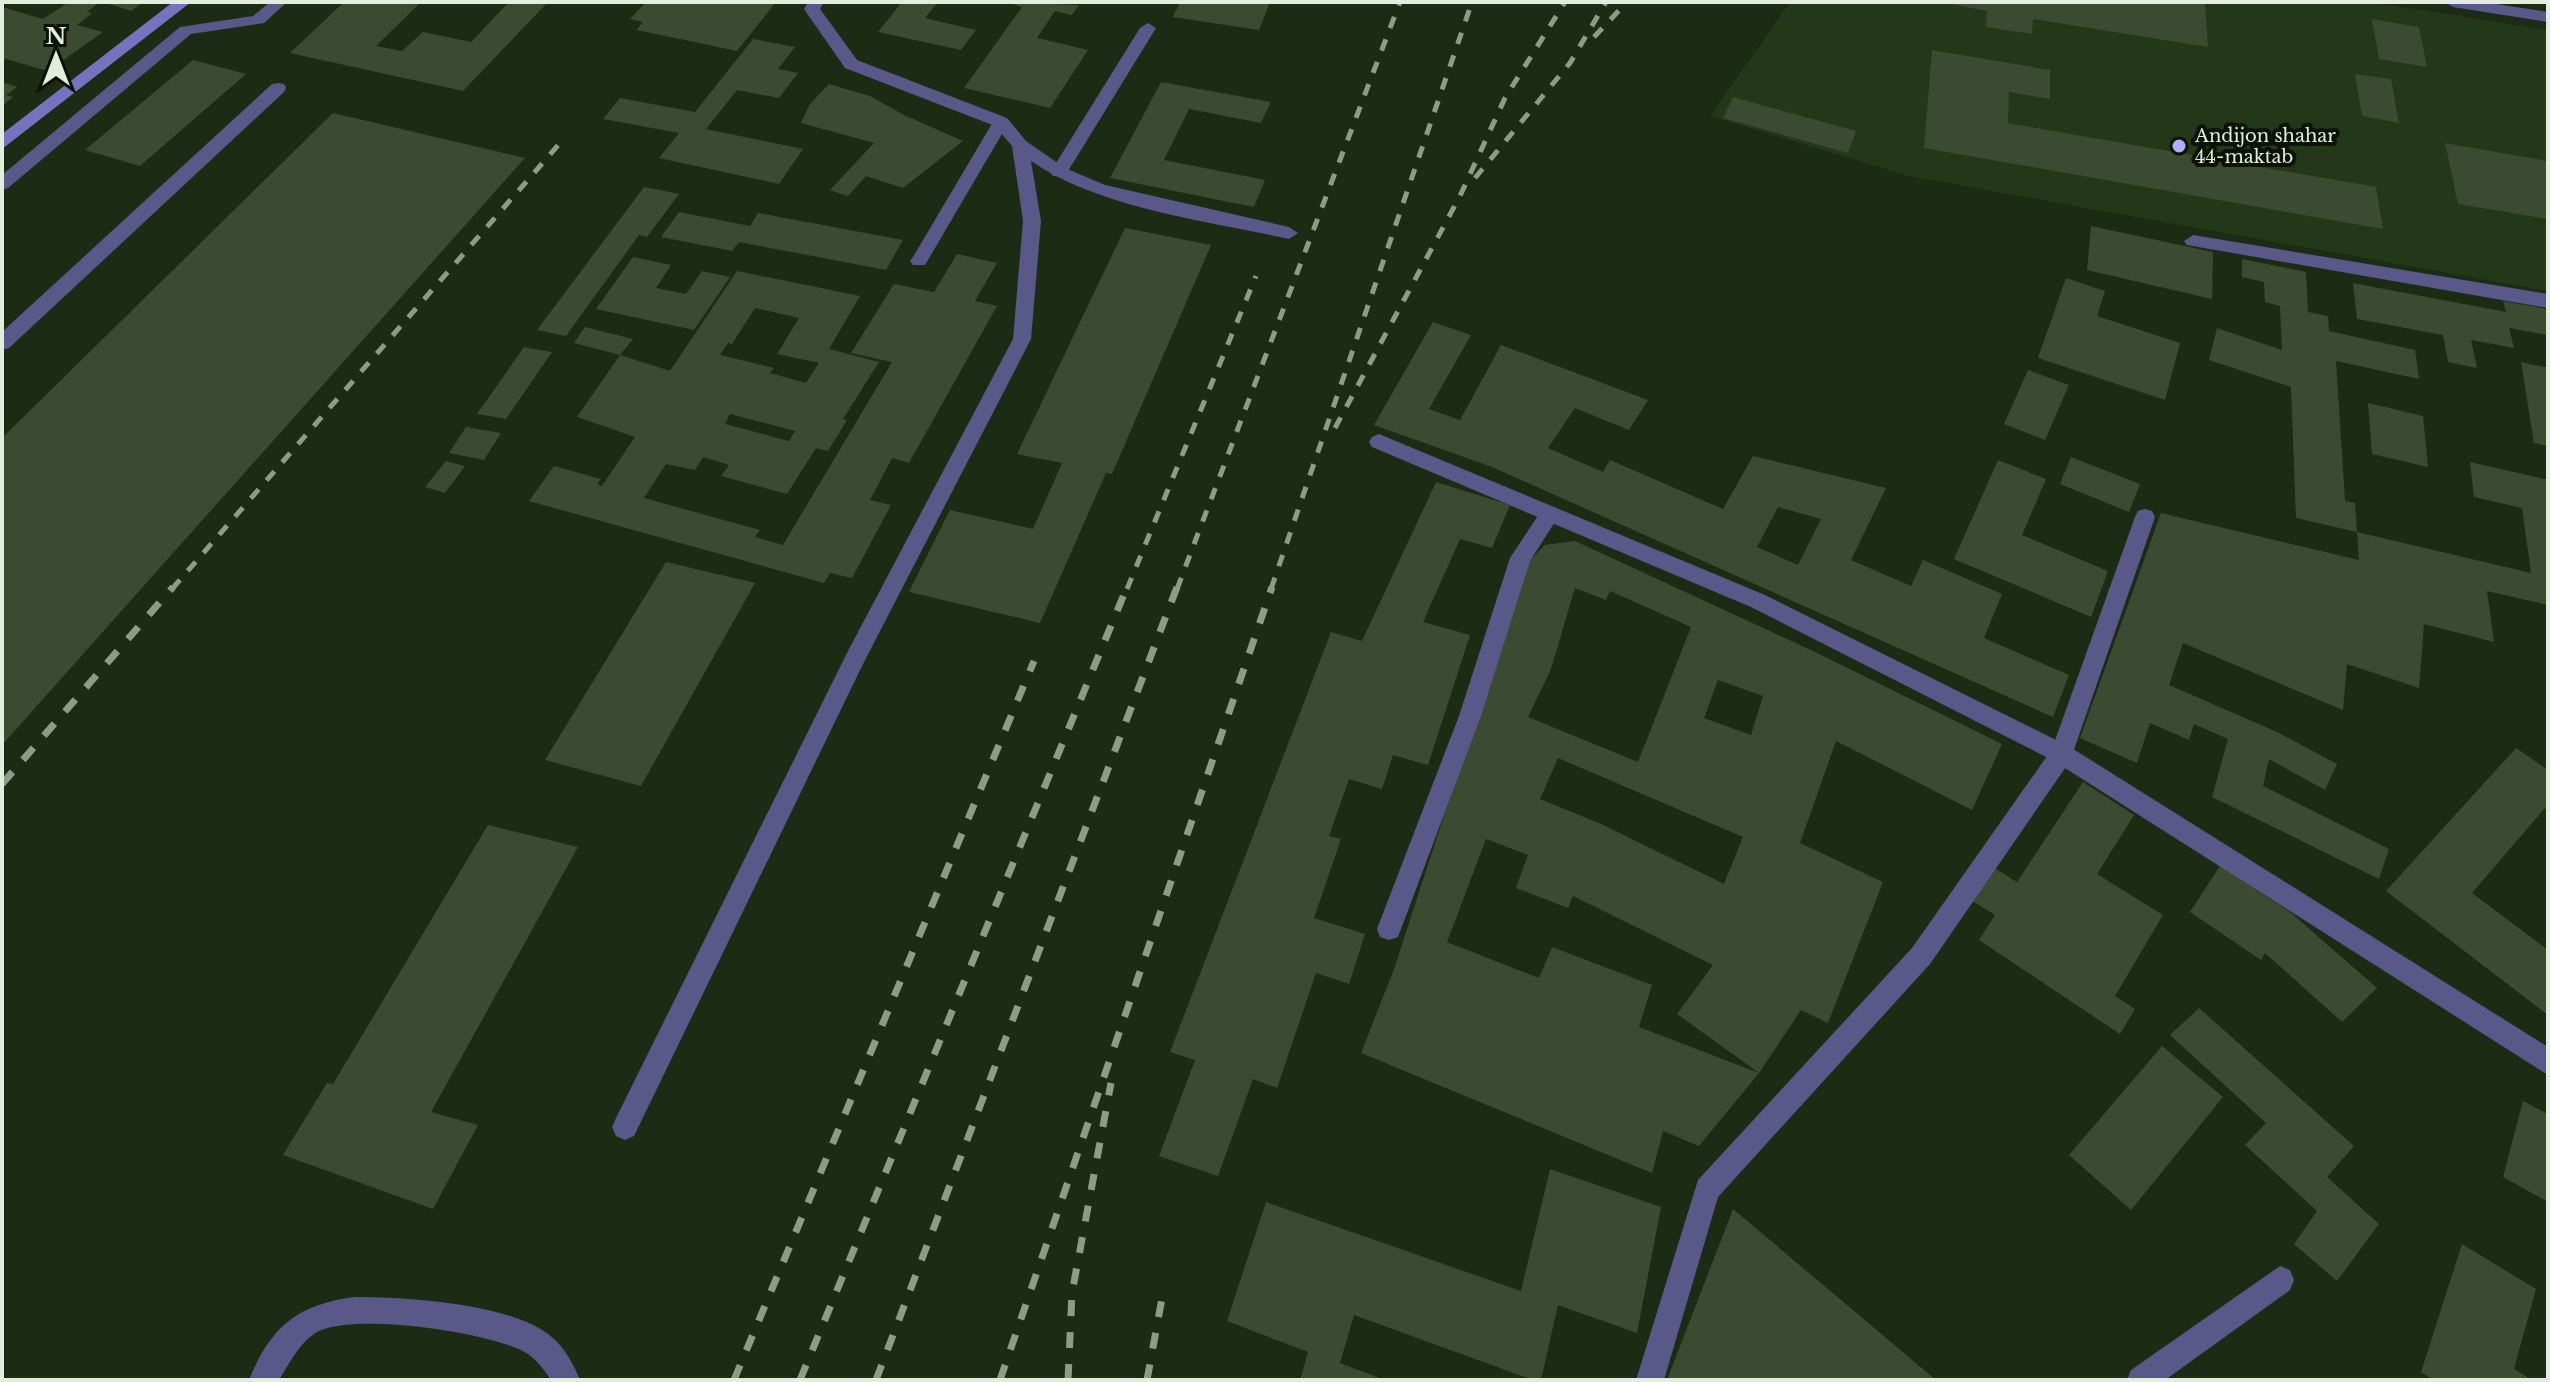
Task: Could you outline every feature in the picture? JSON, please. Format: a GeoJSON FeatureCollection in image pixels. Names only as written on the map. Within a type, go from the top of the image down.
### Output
{"type":"FeatureCollection","features":[{"type":"Feature","properties":{"kind":"main road"},"geometry":{"type":"LineString","coordinates":[[2,143],[183,2]]}},
{"type":"Feature","properties":{"kind":"street"},"geometry":{"type":"LineString","coordinates":[[2,184],[186,30],[258,20],[279,2]]}},
{"type":"Feature","properties":{"kind":"street"},"geometry":{"type":"LineString","coordinates":[[816,2],[812,9],[851,64],[1001,122],[1020,145],[1059,172],[1100,190],[1289,233]]}},
{"type":"Feature","properties":{"kind":"street"},"geometry":{"type":"LineString","coordinates":[[2453,2],[2536,11]]}},
{"type":"Feature","properties":{"kind":"street"},"geometry":{"type":"LineString","coordinates":[[1059,172],[1148,28]]}},
{"type":"Feature","properties":{"kind":"street"},"geometry":{"type":"LineString","coordinates":[[2,343],[278,88]]}},
{"type":"Feature","properties":{"kind":"street"},"geometry":{"type":"LineString","coordinates":[[919,261],[1001,122]]}},
{"type":"Feature","properties":{"kind":"street"},"geometry":{"type":"LineString","coordinates":[[625,1127],[856,657],[1022,339],[1032,221],[1020,145]]}},
{"type":"Feature","properties":{"kind":"street"},"geometry":{"type":"LineString","coordinates":[[2193,241],[2548,301]]}},
{"type":"Feature","properties":{"kind":"street"},"geometry":{"type":"LineString","coordinates":[[1379,442],[1758,601],[2062,754],[2548,1062]]}},
{"type":"Feature","properties":{"kind":"street"},"geometry":{"type":"LineString","coordinates":[[1389,929],[1470,716],[1520,558],[1550,514]]}},
{"type":"Feature","properties":{"kind":"street"},"geometry":{"type":"LineString","coordinates":[[1650,1380],[1707,1189],[1921,956],[2062,754],[2145,517]]}},
{"type":"Feature","properties":{"kind":"street"},"geometry":{"type":"LineString","coordinates":[[2141,1380],[2280,1280]]}},
{"type":"Feature","properties":{"kind":"street"},"geometry":{"type":"LineString","coordinates":[[263,1380],[290,1338],[308,1321],[330,1315],[370,1311],[428,1314],[505,1330],[534,1340],[563,1371],[566,1380]]}},
{"type":"Feature","properties":{"kind":"shaded area","name":"Andijon shahar 44-maktab"},"geometry":{"type":"Polygon","coordinates":[[[1790,2],[2370,2],[2548,30],[2548,291],[1909,176],[1710,116],[1790,2]]]}},
{"type":"Feature","properties":{"kind":"building"},"geometry":{"type":"Polygon","coordinates":[[[69,2],[100,2],[77,25],[103,32],[48,71],[2,58],[2,7],[43,19],[69,2]]]}},
{"type":"Feature","properties":{"kind":"building"},"geometry":{"type":"Polygon","coordinates":[[[103,2],[143,2],[131,11],[103,2]]]}},
{"type":"Feature","properties":{"kind":"building"},"geometry":{"type":"Polygon","coordinates":[[[344,2],[421,2],[376,46],[402,51],[423,32],[471,42],[509,2],[548,2],[463,91],[290,53],[344,2]]]}},
{"type":"Feature","properties":{"kind":"building"},"geometry":{"type":"Polygon","coordinates":[[[646,2],[776,2],[737,51],[637,30],[643,22],[630,19],[646,2]]]}},
{"type":"Feature","properties":{"kind":"building"},"geometry":{"type":"Polygon","coordinates":[[[902,2],[938,2],[925,18],[976,30],[961,50],[878,32],[902,2]]]}},
{"type":"Feature","properties":{"kind":"building"},"geometry":{"type":"Polygon","coordinates":[[[1007,2],[1079,5],[1072,15],[1055,11],[1037,38],[1088,50],[1050,108],[964,88],[1022,7],[1007,2]]]}},
{"type":"Feature","properties":{"kind":"building"},"geometry":{"type":"Polygon","coordinates":[[[1180,2],[1270,2],[1259,30],[1173,17],[1180,2]]]}},
{"type":"Feature","properties":{"kind":"building"},"geometry":{"type":"Polygon","coordinates":[[[1940,2],[2205,2],[2208,47],[2033,19],[2032,34],[1986,27],[1987,11],[1940,2]]]}},
{"type":"Feature","properties":{"kind":"building"},"geometry":{"type":"Polygon","coordinates":[[[2372,19],[2419,27],[2427,67],[2379,59],[2372,19]]]}},
{"type":"Feature","properties":{"kind":"building"},"geometry":{"type":"Polygon","coordinates":[[[753,39],[795,47],[778,69],[798,73],[779,98],[737,90],[706,129],[803,149],[779,184],[659,158],[679,133],[603,119],[620,98],[695,112],[753,39]]]}},
{"type":"Feature","properties":{"kind":"building"},"geometry":{"type":"Polygon","coordinates":[[[1932,50],[2050,70],[2050,99],[2009,92],[2008,123],[2376,187],[2383,229],[1924,148],[1932,50]]]}},
{"type":"Feature","properties":{"kind":"building"},"geometry":{"type":"Polygon","coordinates":[[[193,60],[246,74],[140,166],[85,150],[193,60]]]}},
{"type":"Feature","properties":{"kind":"building"},"geometry":{"type":"Polygon","coordinates":[[[2355,74],[2391,79],[2399,123],[2362,116],[2355,74]]]}},
{"type":"Feature","properties":{"kind":"building"},"geometry":{"type":"Polygon","coordinates":[[[2,82],[17,87],[6,95],[13,97],[2,106],[2,82]]]}},
{"type":"Feature","properties":{"kind":"building"},"geometry":{"type":"Polygon","coordinates":[[[1161,82],[1271,102],[1261,123],[1189,109],[1164,160],[1265,180],[1254,207],[1110,178],[1161,82]]]}},
{"type":"Feature","properties":{"kind":"building"},"geometry":{"type":"Polygon","coordinates":[[[829,84],[870,96],[963,141],[903,188],[866,176],[848,196],[830,190],[874,143],[801,123],[810,104],[829,84]]]}},
{"type":"Feature","properties":{"kind":"building"},"geometry":{"type":"Polygon","coordinates":[[[1733,97],[1856,131],[1848,153],[1723,118],[1733,97]]]}},
{"type":"Feature","properties":{"kind":"building"},"geometry":{"type":"Polygon","coordinates":[[[333,113],[525,158],[2,745],[2,438],[333,113]]]}},
{"type":"Feature","properties":{"kind":"building"},"geometry":{"type":"Polygon","coordinates":[[[2445,143],[2548,161],[2548,219],[2458,204],[2445,143]]]}},
{"type":"Feature","properties":{"kind":"building"},"geometry":{"type":"Polygon","coordinates":[[[644,187],[679,194],[647,237],[639,235],[566,336],[537,330],[644,187]]]}},
{"type":"Feature","properties":{"kind":"building"},"geometry":{"type":"Polygon","coordinates":[[[679,212],[750,226],[758,213],[903,240],[886,270],[739,242],[732,251],[661,237],[679,212]]]}},
{"type":"Feature","properties":{"kind":"building"},"geometry":{"type":"Polygon","coordinates":[[[2091,226],[2213,252],[2212,299],[2087,270],[2091,226]]]}},
{"type":"Feature","properties":{"kind":"building"},"geometry":{"type":"Polygon","coordinates":[[[1125,228],[1211,245],[1112,474],[1106,473],[1040,623],[909,592],[950,510],[1033,529],[1062,463],[1017,454],[1125,228]]]}},
{"type":"Feature","properties":{"kind":"building"},"geometry":{"type":"Polygon","coordinates":[[[957,254],[997,263],[975,301],[997,306],[909,463],[892,458],[870,500],[891,505],[852,578],[830,573],[824,583],[529,501],[554,466],[601,479],[597,484],[602,486],[635,437],[577,417],[620,355],[670,371],[737,271],[860,296],[829,349],[879,362],[843,419],[847,420],[828,451],[816,448],[787,494],[721,476],[729,465],[703,457],[695,470],[666,464],[644,498],[760,530],[755,537],[783,545],[892,362],[851,353],[894,284],[934,292],[957,254]],[[755,308],[732,344],[728,343],[720,355],[774,368],[770,373],[806,383],[819,363],[777,354],[799,318],[755,308]],[[730,414],[725,424],[789,441],[795,431],[730,414]]]}},
{"type":"Feature","properties":{"kind":"building"},"geometry":{"type":"Polygon","coordinates":[[[633,257],[671,265],[656,288],[686,294],[702,271],[730,277],[694,330],[596,309],[633,257]]]}},
{"type":"Feature","properties":{"kind":"building"},"geometry":{"type":"Polygon","coordinates":[[[2242,259],[2306,272],[2308,312],[2328,316],[2329,331],[2415,350],[2419,379],[2336,361],[2345,501],[2355,503],[2357,532],[2296,518],[2291,387],[2209,360],[2217,328],[2282,350],[2280,306],[2265,302],[2264,282],[2242,277],[2242,259]]]}},
{"type":"Feature","properties":{"kind":"building"},"geometry":{"type":"Polygon","coordinates":[[[2066,278],[2105,291],[2097,316],[2180,343],[2165,400],[2038,358],[2066,278]]]}},
{"type":"Feature","properties":{"kind":"building"},"geometry":{"type":"Polygon","coordinates":[[[2353,283],[2506,312],[2503,301],[2548,309],[2548,335],[2509,328],[2514,348],[2471,340],[2477,368],[2448,362],[2443,335],[2357,319],[2353,283]]]}},
{"type":"Feature","properties":{"kind":"building"},"geometry":{"type":"Polygon","coordinates":[[[1433,322],[1471,335],[1429,409],[1460,420],[1501,345],[1648,400],[1629,430],[1575,408],[1548,448],[1603,472],[1610,460],[1723,509],[1753,456],[1886,488],[1851,560],[1911,586],[1923,560],[2002,594],[1984,638],[2069,675],[2053,717],[1492,467],[1374,425],[1433,322]],[[1778,507],[1757,547],[1798,565],[1821,519],[1778,507]]]}},
{"type":"Feature","properties":{"kind":"building"},"geometry":{"type":"Polygon","coordinates":[[[585,327],[633,339],[620,355],[574,343],[585,327]]]}},
{"type":"Feature","properties":{"kind":"building"},"geometry":{"type":"Polygon","coordinates":[[[524,347],[552,352],[506,419],[477,414],[524,347]]]}},
{"type":"Feature","properties":{"kind":"building"},"geometry":{"type":"Polygon","coordinates":[[[2521,362],[2548,368],[2548,446],[2534,443],[2521,362]]]}},
{"type":"Feature","properties":{"kind":"building"},"geometry":{"type":"Polygon","coordinates":[[[2028,370],[2069,385],[2045,440],[2004,424],[2028,370]]]}},
{"type":"Feature","properties":{"kind":"building"},"geometry":{"type":"Polygon","coordinates":[[[2368,403],[2423,416],[2428,467],[2372,454],[2368,403]]]}},
{"type":"Feature","properties":{"kind":"building"},"geometry":{"type":"Polygon","coordinates":[[[466,427],[501,433],[484,460],[449,453],[466,427]]]}},
{"type":"Feature","properties":{"kind":"building"},"geometry":{"type":"Polygon","coordinates":[[[2071,457],[2140,484],[2129,512],[2060,484],[2071,457]]]}},
{"type":"Feature","properties":{"kind":"building"},"geometry":{"type":"Polygon","coordinates":[[[1998,460],[2046,479],[2022,535],[2108,571],[2091,617],[1954,559],[1998,460]]]}},
{"type":"Feature","properties":{"kind":"building"},"geometry":{"type":"Polygon","coordinates":[[[446,461],[465,466],[445,493],[425,487],[446,461]]]}},
{"type":"Feature","properties":{"kind":"building"},"geometry":{"type":"Polygon","coordinates":[[[2470,462],[2548,480],[2548,605],[2487,591],[2494,642],[2424,624],[2419,688],[2347,664],[2343,710],[2183,643],[2169,685],[2277,732],[2337,764],[2325,790],[2269,759],[2263,786],[2389,849],[2379,879],[2212,797],[2228,739],[2194,724],[2189,740],[2150,723],[2137,763],[2080,738],[2161,513],[2359,560],[2357,532],[2531,573],[2522,508],[2474,497],[2470,462]]]}},
{"type":"Feature","properties":{"kind":"building"},"geometry":{"type":"Polygon","coordinates":[[[1436,482],[1510,505],[1492,548],[1460,539],[1423,622],[1470,635],[1428,765],[1393,755],[1382,789],[1349,779],[1329,836],[1341,839],[1314,918],[1365,934],[1349,984],[1316,973],[1277,1088],[1253,1079],[1218,1176],[1159,1156],[1195,1060],[1170,1052],[1331,632],[1362,641],[1436,482]]]}},
{"type":"Feature","properties":{"kind":"building"},"geometry":{"type":"Polygon","coordinates":[[[1575,541],[1813,651],[2002,744],[1972,810],[1836,741],[1800,843],[1883,882],[1828,1023],[1801,1010],[1759,1073],[1699,1146],[1663,1131],[1652,1173],[1361,1053],[1394,969],[1526,564],[1545,545],[1575,541]],[[1575,588],[1551,669],[1528,717],[1638,762],[1691,627],[1610,591],[1606,600],[1575,588]],[[1718,680],[1704,718],[1751,735],[1763,696],[1718,680]],[[1558,758],[1540,799],[1601,824],[1724,884],[1743,837],[1558,758]],[[1486,839],[1447,942],[1539,978],[1552,947],[1652,985],[1639,1027],[1759,1073],[1677,1014],[1713,965],[1573,896],[1568,908],[1516,888],[1528,855],[1486,839]]]}},
{"type":"Feature","properties":{"kind":"building"},"geometry":{"type":"Polygon","coordinates":[[[666,562],[755,583],[641,786],[545,760],[666,562]]]}},
{"type":"Feature","properties":{"kind":"building"},"geometry":{"type":"Polygon","coordinates":[[[2516,748],[2548,770],[2548,810],[2545,808],[2472,893],[2548,950],[2548,1015],[2386,891],[2516,748]]]}},
{"type":"Feature","properties":{"kind":"building"},"geometry":{"type":"Polygon","coordinates":[[[2083,782],[2134,815],[2097,874],[2163,915],[2115,996],[2135,1009],[2120,1034],[1979,940],[1995,915],[1966,897],[1988,864],[2017,882],[2083,782]]]}},
{"type":"Feature","properties":{"kind":"building"},"geometry":{"type":"Polygon","coordinates":[[[488,825],[578,847],[431,1112],[478,1125],[433,1209],[283,1155],[327,1083],[333,1084],[488,825]]]}},
{"type":"Feature","properties":{"kind":"building"},"geometry":{"type":"Polygon","coordinates":[[[2220,866],[2290,912],[2377,988],[2342,1022],[2265,953],[2261,960],[2190,912],[2220,866]]]}},
{"type":"Feature","properties":{"kind":"building"},"geometry":{"type":"Polygon","coordinates":[[[2199,1008],[2354,1146],[2327,1177],[2379,1224],[2337,1281],[2294,1244],[2317,1211],[2245,1145],[2266,1123],[2170,1035],[2199,1008]]]}},
{"type":"Feature","properties":{"kind":"building"},"geometry":{"type":"Polygon","coordinates":[[[2162,1046],[2223,1097],[2131,1210],[2069,1155],[2162,1046]]]}},
{"type":"Feature","properties":{"kind":"building"},"geometry":{"type":"Polygon","coordinates":[[[2523,1101],[2548,1114],[2548,1202],[2503,1177],[2523,1101]]]}},
{"type":"Feature","properties":{"kind":"building"},"geometry":{"type":"Polygon","coordinates":[[[1550,1169],[1661,1207],[1637,1333],[1558,1305],[1541,1380],[1533,1380],[1354,1315],[1340,1363],[1385,1380],[1300,1380],[1308,1352],[1227,1321],[1266,1202],[1521,1291],[1550,1169]]]}},
{"type":"Feature","properties":{"kind":"building"},"geometry":{"type":"Polygon","coordinates":[[[1733,1209],[1936,1380],[1667,1380],[1733,1209]]]}},
{"type":"Feature","properties":{"kind":"building"},"geometry":{"type":"Polygon","coordinates":[[[2462,1244],[2536,1289],[2514,1369],[2532,1380],[2433,1380],[2421,1372],[2462,1244]]]}},
{"type":"Feature","properties":{"kind":"railway"},"geometry":{"type":"LineString","coordinates":[[1177,589],[1400,2]]}},
{"type":"Feature","properties":{"kind":"railway"},"geometry":{"type":"LineString","coordinates":[[1271,589],[1472,2]]}},
{"type":"Feature","properties":{"kind":"railway"},"geometry":{"type":"LineString","coordinates":[[1335,428],[1460,196],[1505,98],[1565,2]]}},
{"type":"Feature","properties":{"kind":"railway"},"geometry":{"type":"LineString","coordinates":[[1475,178],[1570,63],[1606,2]]}},
{"type":"Feature","properties":{"kind":"railway"},"geometry":{"type":"LineString","coordinates":[[1594,37],[1627,2]]}},
{"type":"Feature","properties":{"kind":"railway"},"geometry":{"type":"LineString","coordinates":[[172,589],[560,143]]}},
{"type":"Feature","properties":{"kind":"railway"},"geometry":{"type":"LineString","coordinates":[[1127,589],[1256,276]]}},
{"type":"Feature","properties":{"kind":"railway"},"geometry":{"type":"LineString","coordinates":[[2,784],[173,587]]}},
{"type":"Feature","properties":{"kind":"railway"},"geometry":{"type":"LineString","coordinates":[[800,1380],[1127,587]]}},
{"type":"Feature","properties":{"kind":"railway"},"geometry":{"type":"LineString","coordinates":[[876,1380],[1177,587]]}},
{"type":"Feature","properties":{"kind":"railway"},"geometry":{"type":"LineString","coordinates":[[1000,1380],[1272,587]]}},
{"type":"Feature","properties":{"kind":"railway"},"geometry":{"type":"LineString","coordinates":[[734,1380],[1034,661]]}},
{"type":"Feature","properties":{"kind":"railway"},"geometry":{"type":"LineString","coordinates":[[1068,1380],[1072,1293],[1111,1083]]}},
{"type":"Feature","properties":{"kind":"railway"},"geometry":{"type":"LineString","coordinates":[[1147,1380],[1162,1298]]}},
{"type":"Feature","properties":{"kind":"place","name":"Andijon shahar 44-maktab"},"geometry":{"type":"Point","coordinates":[2179,146]}}]}
